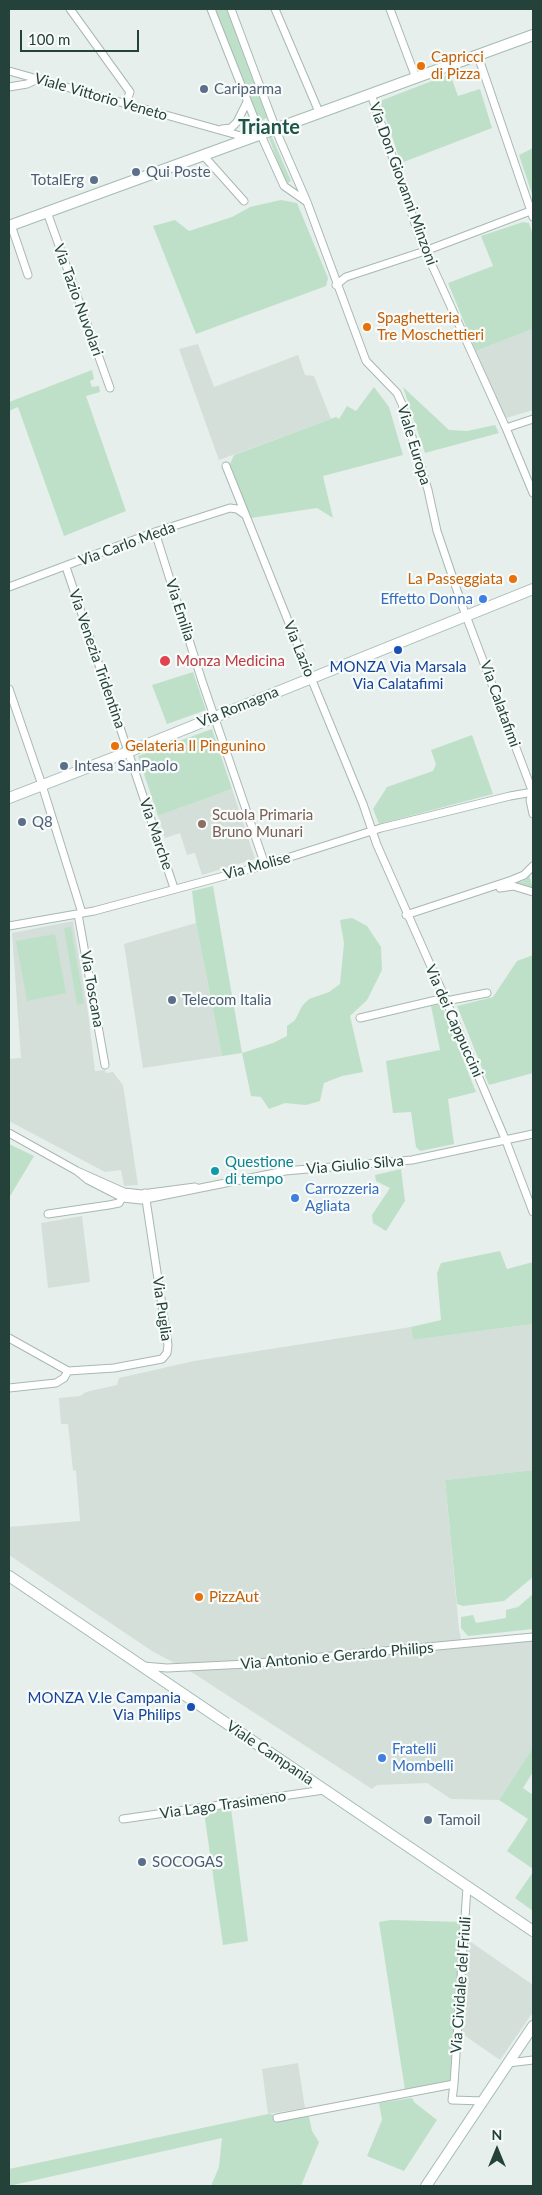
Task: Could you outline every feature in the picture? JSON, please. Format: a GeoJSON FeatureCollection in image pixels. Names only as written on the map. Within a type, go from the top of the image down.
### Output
{"type":"FeatureCollection","features":[{"type":"Feature","properties":{"kind":"street"},"geometry":{"type":"LineString","coordinates":[[70,9],[130,92],[126,103]]}},
{"type":"Feature","properties":{"kind":"street"},"geometry":{"type":"LineString","coordinates":[[211,9],[247,102],[284,186],[307,202]]}},
{"type":"Feature","properties":{"kind":"street","name":"Viale Europa"},"geometry":{"type":"LineString","coordinates":[[231,9],[275,128],[334,271],[336,285],[366,361],[397,394],[402,404],[428,490],[437,531],[466,616]]}},
{"type":"Feature","properties":{"kind":"street"},"geometry":{"type":"LineString","coordinates":[[275,9],[319,112]]}},
{"type":"Feature","properties":{"kind":"street"},"geometry":{"type":"LineString","coordinates":[[390,9],[416,78]]}},
{"type":"Feature","properties":{"kind":"street"},"geometry":{"type":"LineString","coordinates":[[28,274],[10,226],[260,133],[533,35]]}},
{"type":"Feature","properties":{"kind":"street"},"geometry":{"type":"LineString","coordinates":[[336,285],[346,277],[532,212],[478,56]]}},
{"type":"Feature","properties":{"kind":"street","name":"Viale Vittorio Veneto"},"geometry":{"type":"LineString","coordinates":[[9,71],[248,138]]}},
{"type":"Feature","properties":{"kind":"street"},"geometry":{"type":"LineString","coordinates":[[9,87],[27,84],[38,79]]}},
{"type":"Feature","properties":{"kind":"street","name":"Via Don Giovanni Minzoni"},"geometry":{"type":"LineString","coordinates":[[371,94],[425,250],[506,428],[533,493]]}},
{"type":"Feature","properties":{"kind":"street"},"geometry":{"type":"LineString","coordinates":[[217,129],[231,128],[237,122],[247,102]]}},
{"type":"Feature","properties":{"kind":"street"},"geometry":{"type":"LineString","coordinates":[[203,154],[244,200]]}},
{"type":"Feature","properties":{"kind":"street","name":"Via Tazio Nuvolari"},"geometry":{"type":"LineString","coordinates":[[47,212],[110,388]]}},
{"type":"Feature","properties":{"kind":"street"},"geometry":{"type":"LineString","coordinates":[[506,428],[533,419]]}},
{"type":"Feature","properties":{"kind":"street","name":"Via Lazio"},"geometry":{"type":"LineString","coordinates":[[226,466],[374,831]]}},
{"type":"Feature","properties":{"kind":"street","name":"Via Carlo Meda"},"geometry":{"type":"LineString","coordinates":[[9,587],[66,567],[154,532],[230,508],[238,509],[244,514]]}},
{"type":"Feature","properties":{"kind":"street","name":"Via Emilia"},"geometry":{"type":"LineString","coordinates":[[154,532],[214,717],[265,865]]}},
{"type":"Feature","properties":{"kind":"street","name":"Via Venezia Tridentina"},"geometry":{"type":"LineString","coordinates":[[66,567],[128,752]]}},
{"type":"Feature","properties":{"kind":"street","name":"Via Romagna"},"geometry":{"type":"LineString","coordinates":[[9,798],[533,589]]}},
{"type":"Feature","properties":{"kind":"street","name":"Via Calatafimi"},"geometry":{"type":"LineString","coordinates":[[466,616],[533,792],[530,800],[533,814]]}},
{"type":"Feature","properties":{"kind":"street","name":"Via Toscana"},"geometry":{"type":"LineString","coordinates":[[9,689],[42,785],[80,913],[105,1065]]}},
{"type":"Feature","properties":{"kind":"street","name":"Via Marche"},"geometry":{"type":"LineString","coordinates":[[128,752],[174,888]]}},
{"type":"Feature","properties":{"kind":"street","name":"Via Molise"},"geometry":{"type":"LineString","coordinates":[[9,926],[80,913],[265,865],[374,831],[510,796],[533,792]]}},
{"type":"Feature","properties":{"kind":"street","name":"Via dei Cappuccini"},"geometry":{"type":"LineString","coordinates":[[374,831],[377,845],[406,915],[446,1000],[506,1141],[533,1212]]}},
{"type":"Feature","properties":{"kind":"street"},"geometry":{"type":"LineString","coordinates":[[406,915],[488,889],[524,875],[533,866]]}},
{"type":"Feature","properties":{"kind":"street"},"geometry":{"type":"LineString","coordinates":[[488,889],[513,886],[533,892]]}},
{"type":"Feature","properties":{"kind":"street"},"geometry":{"type":"LineString","coordinates":[[360,1018],[487,992]]}},
{"type":"Feature","properties":{"kind":"street"},"geometry":{"type":"LineString","coordinates":[[9,1133],[78,1170],[88,1180],[124,1195]]}},
{"type":"Feature","properties":{"kind":"street","name":"Via Giulio Silva"},"geometry":{"type":"LineString","coordinates":[[48,1214],[110,1206],[119,1203],[124,1195],[146,1196],[186,1192],[203,1187],[299,1170],[412,1160],[533,1134]]}},
{"type":"Feature","properties":{"kind":"street","name":"Via Puglia"},"geometry":{"type":"LineString","coordinates":[[68,1371],[85,1371],[162,1359],[167,1353],[168,1345],[146,1196]]}},
{"type":"Feature","properties":{"kind":"street"},"geometry":{"type":"LineString","coordinates":[[9,1338],[68,1371],[64,1378],[56,1383],[9,1388]]}},
{"type":"Feature","properties":{"kind":"street","name":"Viale Campania"},"geometry":{"type":"LineString","coordinates":[[9,1576],[533,1931]]}},
{"type":"Feature","properties":{"kind":"street","name":"Via Antonio e Gerardo Philips"},"geometry":{"type":"LineString","coordinates":[[141,1666],[167,1668],[247,1664],[533,1637]]}},
{"type":"Feature","properties":{"kind":"street","name":"Via Lago Trasimeno"},"geometry":{"type":"LineString","coordinates":[[123,1819],[324,1790]]}},
{"type":"Feature","properties":{"kind":"street","name":"Via Cividale del Friuli"},"geometry":{"type":"LineString","coordinates":[[468,1887],[452,2100],[484,2101]]}},
{"type":"Feature","properties":{"kind":"street"},"geometry":{"type":"LineString","coordinates":[[426,2186],[533,2026]]}},
{"type":"Feature","properties":{"kind":"street"},"geometry":{"type":"LineString","coordinates":[[508,2063],[533,2060]]}},
{"type":"Feature","properties":{"kind":"street"},"geometry":{"type":"LineString","coordinates":[[277,2118],[454,2084]]}},
{"type":"Feature","properties":{"kind":"shaded area"},"geometry":{"type":"Polygon","coordinates":[[[533,329],[533,410],[506,418],[476,351],[533,329]]]}},
{"type":"Feature","properties":{"kind":"shaded area"},"geometry":{"type":"Polygon","coordinates":[[[198,344],[214,387],[298,355],[305,375],[314,376],[331,419],[219,460],[179,349],[198,344]]]}},
{"type":"Feature","properties":{"kind":"shaded area","name":"Scuola Primaria Bruno Munari"},"geometry":{"type":"Polygon","coordinates":[[[232,789],[255,859],[202,875],[195,853],[187,855],[180,833],[165,838],[158,816],[232,789]]]}},
{"type":"Feature","properties":{"kind":"shaded area"},"geometry":{"type":"Polygon","coordinates":[[[73,921],[88,1012],[95,1071],[105,1070],[106,1073],[113,1072],[123,1085],[138,1185],[124,1186],[121,1170],[105,1172],[9,1121],[9,1059],[21,1058],[12,933],[73,921]]]}},
{"type":"Feature","properties":{"kind":"shaded area","name":"Telecom Italia"},"geometry":{"type":"Polygon","coordinates":[[[196,923],[222,1056],[143,1068],[124,944],[196,923]]]}},
{"type":"Feature","properties":{"kind":"shaded area"},"geometry":{"type":"Polygon","coordinates":[[[82,1216],[90,1282],[48,1288],[41,1223],[82,1216]]]}},
{"type":"Feature","properties":{"kind":"shaded area"},"geometry":{"type":"Polygon","coordinates":[[[533,1324],[533,1470],[445,1480],[459,1630],[463,1647],[533,1641],[533,1747],[499,1800],[451,1799],[427,1783],[377,1785],[372,1789],[193,1673],[152,1651],[9,1555],[9,1527],[80,1521],[76,1471],[73,1470],[68,1424],[61,1424],[59,1398],[80,1396],[86,1392],[117,1385],[119,1378],[194,1361],[411,1327],[413,1340],[533,1324]]]}},
{"type":"Feature","properties":{"kind":"shaded area"},"geometry":{"type":"Polygon","coordinates":[[[468,1940],[533,1985],[533,2012],[500,2060],[461,2033],[468,1940]]]}},
{"type":"Feature","properties":{"kind":"shaded area"},"geometry":{"type":"Polygon","coordinates":[[[298,2063],[305,2108],[268,2114],[262,2069],[298,2063]]]}},
{"type":"Feature","properties":{"kind":"green space"},"geometry":{"type":"Polygon","coordinates":[[[215,9],[227,9],[267,118],[260,121],[215,9]]]}},
{"type":"Feature","properties":{"kind":"green space"},"geometry":{"type":"Polygon","coordinates":[[[450,74],[458,96],[480,89],[492,128],[401,163],[380,101],[450,74]]]}},
{"type":"Feature","properties":{"kind":"green space"},"geometry":{"type":"Polygon","coordinates":[[[272,137],[291,181],[288,183],[284,179],[269,138],[272,137]]]}},
{"type":"Feature","properties":{"kind":"green space"},"geometry":{"type":"Polygon","coordinates":[[[533,148],[533,197],[519,155],[533,148]]]}},
{"type":"Feature","properties":{"kind":"green space"},"geometry":{"type":"Polygon","coordinates":[[[281,200],[297,203],[328,278],[326,286],[196,334],[153,226],[175,220],[189,231],[232,217],[250,207],[281,200]]]}},
{"type":"Feature","properties":{"kind":"green space"},"geometry":{"type":"Polygon","coordinates":[[[523,222],[529,223],[533,235],[533,329],[476,351],[448,283],[493,266],[481,236],[523,222]]]}},
{"type":"Feature","properties":{"kind":"green space"},"geometry":{"type":"Polygon","coordinates":[[[92,370],[94,379],[90,381],[92,387],[99,386],[100,392],[86,396],[126,511],[64,536],[18,407],[9,411],[9,402],[92,370]]]}},
{"type":"Feature","properties":{"kind":"green space"},"geometry":{"type":"Polygon","coordinates":[[[374,387],[389,407],[403,455],[323,476],[333,518],[317,508],[251,518],[230,464],[234,455],[336,417],[339,419],[347,406],[356,411],[374,387]]]}},
{"type":"Feature","properties":{"kind":"green space"},"geometry":{"type":"Polygon","coordinates":[[[403,387],[449,430],[467,431],[495,425],[499,433],[425,453],[403,387]]]}},
{"type":"Feature","properties":{"kind":"green space"},"geometry":{"type":"Polygon","coordinates":[[[193,672],[206,710],[167,724],[152,685],[193,672]]]}},
{"type":"Feature","properties":{"kind":"green space"},"geometry":{"type":"Polygon","coordinates":[[[212,729],[232,789],[158,816],[138,756],[212,729]]]}},
{"type":"Feature","properties":{"kind":"green space"},"geometry":{"type":"Polygon","coordinates":[[[472,735],[493,794],[379,824],[373,809],[387,787],[433,771],[436,764],[431,750],[472,735]]]}},
{"type":"Feature","properties":{"kind":"green space"},"geometry":{"type":"Polygon","coordinates":[[[529,875],[533,888],[514,883],[523,881],[529,875]]]}},
{"type":"Feature","properties":{"kind":"green space"},"geometry":{"type":"Polygon","coordinates":[[[213,886],[242,1053],[222,1056],[196,923],[192,891],[213,886]]]}},
{"type":"Feature","properties":{"kind":"green space"},"geometry":{"type":"Polygon","coordinates":[[[352,918],[367,926],[381,947],[382,970],[367,1000],[350,1016],[363,1072],[342,1076],[324,1083],[320,1101],[306,1105],[285,1103],[269,1109],[261,1097],[251,1096],[242,1053],[273,1043],[287,1036],[287,1026],[295,1020],[302,1006],[309,999],[329,992],[340,984],[344,943],[340,920],[352,918]]]}},
{"type":"Feature","properties":{"kind":"green space"},"geometry":{"type":"Polygon","coordinates":[[[71,927],[84,1003],[77,1005],[64,928],[71,927]]]}},
{"type":"Feature","properties":{"kind":"green space"},"geometry":{"type":"Polygon","coordinates":[[[55,934],[66,993],[27,1001],[16,941],[55,934]]]}},
{"type":"Feature","properties":{"kind":"green space"},"geometry":{"type":"Polygon","coordinates":[[[533,955],[533,1073],[489,1085],[457,1006],[493,997],[517,961],[533,955]]]}},
{"type":"Feature","properties":{"kind":"green space"},"geometry":{"type":"Polygon","coordinates":[[[441,1004],[476,1092],[448,1099],[454,1144],[420,1151],[416,1147],[411,1112],[393,1113],[386,1061],[440,1050],[431,1006],[441,1004]]]}},
{"type":"Feature","properties":{"kind":"green space"},"geometry":{"type":"Polygon","coordinates":[[[9,1144],[34,1156],[9,1198],[9,1144]]]}},
{"type":"Feature","properties":{"kind":"green space"},"geometry":{"type":"Polygon","coordinates":[[[401,1169],[405,1201],[386,1231],[373,1223],[372,1215],[390,1188],[376,1181],[375,1175],[401,1169]]]}},
{"type":"Feature","properties":{"kind":"green space"},"geometry":{"type":"Polygon","coordinates":[[[500,1251],[507,1269],[533,1262],[533,1324],[413,1340],[411,1327],[441,1320],[437,1273],[441,1263],[500,1251]]]}},
{"type":"Feature","properties":{"kind":"green space"},"geometry":{"type":"Polygon","coordinates":[[[533,1470],[533,1577],[504,1601],[463,1606],[457,1604],[445,1480],[533,1470]]]}},
{"type":"Feature","properties":{"kind":"green space"},"geometry":{"type":"Polygon","coordinates":[[[533,1594],[533,1629],[468,1636],[461,1628],[461,1617],[473,1615],[476,1623],[506,1618],[506,1610],[518,1607],[533,1594]]]}},
{"type":"Feature","properties":{"kind":"green space"},"geometry":{"type":"Polygon","coordinates":[[[533,1747],[533,1772],[523,1788],[533,1795],[533,1869],[507,1851],[528,1819],[499,1800],[533,1747]]]}},
{"type":"Feature","properties":{"kind":"green space"},"geometry":{"type":"Polygon","coordinates":[[[231,1808],[248,1941],[223,1945],[204,1812],[231,1808]]]}},
{"type":"Feature","properties":{"kind":"green space"},"geometry":{"type":"Polygon","coordinates":[[[533,1872],[533,1911],[515,1898],[533,1872]]]}},
{"type":"Feature","properties":{"kind":"green space"},"geometry":{"type":"Polygon","coordinates":[[[391,1920],[464,1922],[452,2081],[405,2090],[379,1922],[391,1920]]]}},
{"type":"Feature","properties":{"kind":"green space"},"geometry":{"type":"Polygon","coordinates":[[[412,2098],[414,2102],[437,2120],[404,2171],[367,2156],[382,2120],[379,2103],[412,2098]]]}},
{"type":"Feature","properties":{"kind":"green space"},"geometry":{"type":"Polygon","coordinates":[[[268,2114],[309,2117],[312,2131],[319,2142],[301,2186],[211,2186],[219,2167],[222,2138],[9,2186],[9,2169],[268,2114]]]}},
{"type":"Feature","properties":{"kind":"place","name":"Capricci di Pizza"},"geometry":{"type":"Point","coordinates":[421,66]}},
{"type":"Feature","properties":{"kind":"place","name":"Cariparma"},"geometry":{"type":"Point","coordinates":[204,89]}},
{"type":"Feature","properties":{"kind":"place","name":"Qui Poste"},"geometry":{"type":"Point","coordinates":[136,172]}},
{"type":"Feature","properties":{"kind":"place","name":"TotalErg"},"geometry":{"type":"Point","coordinates":[94,180]}},
{"type":"Feature","properties":{"kind":"place","name":"Spaghetteria Tre Moschettieri"},"geometry":{"type":"Point","coordinates":[367,327]}},
{"type":"Feature","properties":{"kind":"place","name":"La Passeggiata"},"geometry":{"type":"Point","coordinates":[513,579]}},
{"type":"Feature","properties":{"kind":"place","name":"Effetto Donna"},"geometry":{"type":"Point","coordinates":[483,599]}},
{"type":"Feature","properties":{"kind":"place","name":"MONZA Via Marsala Via Calatafimi"},"geometry":{"type":"Point","coordinates":[398,650]}},
{"type":"Feature","properties":{"kind":"place","name":"Monza Medicina"},"geometry":{"type":"Point","coordinates":[165,661]}},
{"type":"Feature","properties":{"kind":"place","name":"Gelateria Il Pingunino"},"geometry":{"type":"Point","coordinates":[115,746]}},
{"type":"Feature","properties":{"kind":"place","name":"Intesa SanPaolo"},"geometry":{"type":"Point","coordinates":[64,766]}},
{"type":"Feature","properties":{"kind":"place","name":"Q8"},"geometry":{"type":"Point","coordinates":[22,822]}},
{"type":"Feature","properties":{"kind":"place","name":"Scuola Primaria Bruno Munari"},"geometry":{"type":"Point","coordinates":[202,824]}},
{"type":"Feature","properties":{"kind":"place","name":"Telecom Italia"},"geometry":{"type":"Point","coordinates":[172,1000]}},
{"type":"Feature","properties":{"kind":"place","name":"Questione di tempo"},"geometry":{"type":"Point","coordinates":[215,1171]}},
{"type":"Feature","properties":{"kind":"place","name":"Carrozzeria Agliata"},"geometry":{"type":"Point","coordinates":[295,1198]}},
{"type":"Feature","properties":{"kind":"place","name":"PizzAut"},"geometry":{"type":"Point","coordinates":[199,1597]}},
{"type":"Feature","properties":{"kind":"place","name":"MONZA V.le Campania Via Philips"},"geometry":{"type":"Point","coordinates":[191,1707]}},
{"type":"Feature","properties":{"kind":"place","name":"Fratelli Mombelli"},"geometry":{"type":"Point","coordinates":[382,1758]}},
{"type":"Feature","properties":{"kind":"place","name":"Tamoil"},"geometry":{"type":"Point","coordinates":[428,1820]}},
{"type":"Feature","properties":{"kind":"place","name":"SOCOGAS"},"geometry":{"type":"Point","coordinates":[142,1862]}},
{"type":"Feature","properties":{"kind":"district","name":"Triante"},"geometry":{"type":"Point","coordinates":[269,128]}}]}
